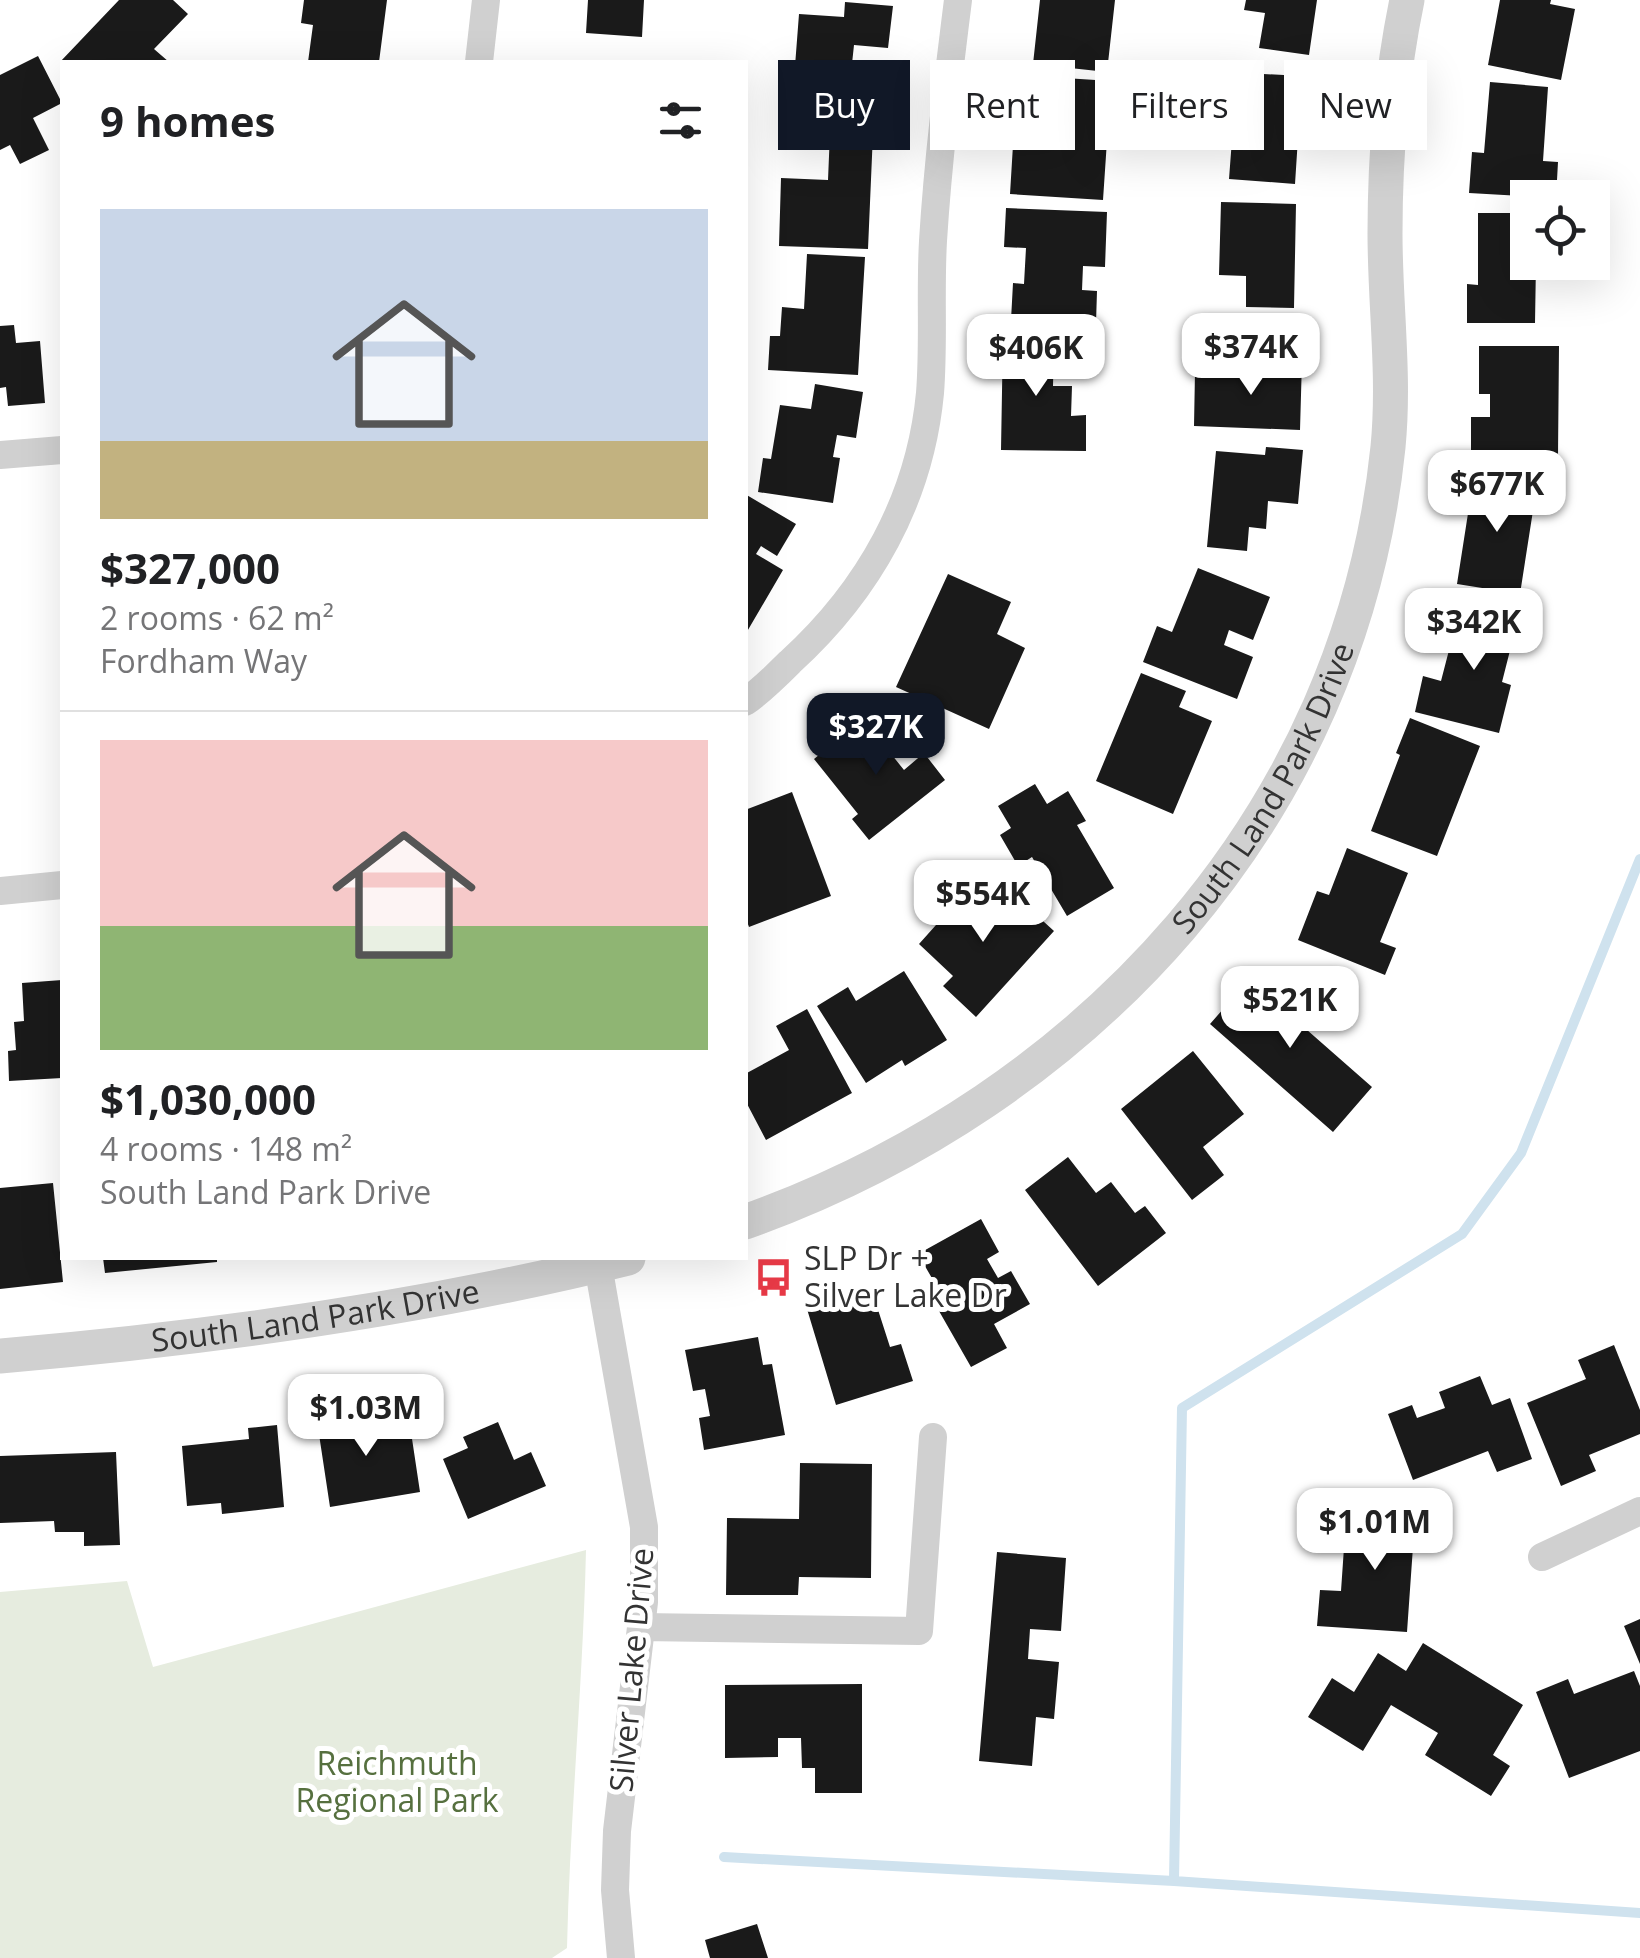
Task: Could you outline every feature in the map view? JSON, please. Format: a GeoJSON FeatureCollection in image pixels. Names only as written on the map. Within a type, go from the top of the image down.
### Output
{"type":"FeatureCollection","features":[{"type":"Feature","properties":{"kind":"street"},"geometry":{"type":"LineString","coordinates":[[480,60],[486,0]]}},
{"type":"Feature","properties":{"kind":"street"},"geometry":{"type":"LineString","coordinates":[[748,699],[814,640],[860,584],[897,520],[916,467],[930,390],[933,245],[958,0]]}},
{"type":"Feature","properties":{"kind":"street","name":"South Land Park Drive"},"geometry":{"type":"LineString","coordinates":[[748,1221],[824,1191],[892,1157],[988,1098],[1078,1029],[1170,940],[1226,873],[1309,736],[1342,656],[1364,586],[1379,515],[1391,385],[1385,236],[1387,154],[1392,92],[1407,0]]}},
{"type":"Feature","properties":{"kind":"street"},"geometry":{"type":"LineString","coordinates":[[0,455],[60,450]]}},
{"type":"Feature","properties":{"kind":"street"},"geometry":{"type":"LineString","coordinates":[[0,891],[60,885]]}},
{"type":"Feature","properties":{"kind":"street","name":"South Land Park Drive"},"geometry":{"type":"LineString","coordinates":[[0,1356],[307,1321],[613,1261]]}},
{"type":"Feature","properties":{"kind":"street","name":"Silver Lake Drive"},"geometry":{"type":"LineString","coordinates":[[613,1261],[644,1527],[641,1627],[617,1830],[615,1890],[621,1958]]}},
{"type":"Feature","properties":{"kind":"street"},"geometry":{"type":"LineString","coordinates":[[641,1627],[919,1631],[933,1437]]}},
{"type":"Feature","properties":{"kind":"street"},"geometry":{"type":"LineString","coordinates":[[1542,1556],[1640,1512]]}},
{"type":"Feature","properties":{"kind":"green space","name":"Reichmuth Regional Park"},"geometry":{"type":"Polygon","coordinates":[[[586,1550],[567,1948],[552,1958],[0,1958],[0,1592],[127,1581],[153,1667],[586,1550]]]}},
{"type":"Feature","properties":{"kind":"building"},"geometry":{"type":"Polygon","coordinates":[[[119,0],[173,0],[188,14],[154,49],[167,60],[62,60],[119,0]]]}},
{"type":"Feature","properties":{"kind":"building"},"geometry":{"type":"Polygon","coordinates":[[[304,0],[387,0],[379,60],[308,60],[313,25],[301,23],[304,0]]]}},
{"type":"Feature","properties":{"kind":"building"},"geometry":{"type":"Polygon","coordinates":[[[588,0],[644,0],[642,37],[586,33],[588,0]]]}},
{"type":"Feature","properties":{"kind":"building"},"geometry":{"type":"Polygon","coordinates":[[[1040,0],[1115,0],[1108,60],[1095,60],[1095,71],[1075,69],[1075,60],[1033,60],[1040,0]]]}},
{"type":"Feature","properties":{"kind":"building"},"geometry":{"type":"Polygon","coordinates":[[[1246,0],[1317,0],[1309,55],[1259,48],[1265,13],[1244,10],[1246,0]]]}},
{"type":"Feature","properties":{"kind":"building"},"geometry":{"type":"Polygon","coordinates":[[[1500,0],[1551,0],[1550,4],[1575,9],[1561,80],[1488,65],[1500,0]]]}},
{"type":"Feature","properties":{"kind":"building"},"geometry":{"type":"Polygon","coordinates":[[[845,2],[893,6],[888,48],[854,45],[852,60],[795,60],[799,14],[844,17],[845,2]]]}},
{"type":"Feature","properties":{"kind":"building"},"geometry":{"type":"Polygon","coordinates":[[[38,56],[60,99],[60,104],[33,118],[49,150],[20,164],[10,145],[0,150],[0,75],[38,56]]]}},
{"type":"Feature","properties":{"kind":"building"},"geometry":{"type":"Polygon","coordinates":[[[1264,74],[1284,75],[1284,150],[1297,150],[1295,184],[1229,179],[1231,150],[1264,150],[1264,74]]]}},
{"type":"Feature","properties":{"kind":"building"},"geometry":{"type":"Polygon","coordinates":[[[1075,79],[1095,80],[1095,150],[1106,150],[1103,200],[1010,194],[1013,150],[1075,150],[1075,79]]]}},
{"type":"Feature","properties":{"kind":"building"},"geometry":{"type":"Polygon","coordinates":[[[1490,82],[1548,87],[1543,161],[1558,162],[1557,180],[1510,180],[1510,195],[1469,193],[1472,152],[1484,153],[1490,82]]]}},
{"type":"Feature","properties":{"kind":"building"},"geometry":{"type":"Polygon","coordinates":[[[829,150],[872,150],[868,249],[779,246],[781,178],[828,180],[829,150]]]}},
{"type":"Feature","properties":{"kind":"building"},"geometry":{"type":"Polygon","coordinates":[[[1221,202],[1296,204],[1294,308],[1246,307],[1246,276],[1219,275],[1221,202]]]}},
{"type":"Feature","properties":{"kind":"building"},"geometry":{"type":"Polygon","coordinates":[[[1006,208],[1107,212],[1105,267],[1083,266],[1082,290],[1097,291],[1096,323],[1011,320],[1013,283],[1024,284],[1026,248],[1004,247],[1006,208]]]}},
{"type":"Feature","properties":{"kind":"building"},"geometry":{"type":"Polygon","coordinates":[[[1478,213],[1510,213],[1510,280],[1536,280],[1535,323],[1467,323],[1467,284],[1478,285],[1478,213]]]}},
{"type":"Feature","properties":{"kind":"building"},"geometry":{"type":"Polygon","coordinates":[[[807,254],[865,257],[858,375],[768,370],[770,336],[780,336],[782,307],[804,309],[807,254]]]}},
{"type":"Feature","properties":{"kind":"building"},"geometry":{"type":"Polygon","coordinates":[[[14,325],[16,343],[40,341],[45,403],[8,406],[6,387],[0,388],[0,326],[14,325]]]}},
{"type":"Feature","properties":{"kind":"building"},"geometry":{"type":"Polygon","coordinates":[[[1003,333],[1054,334],[1053,386],[1072,386],[1071,416],[1086,415],[1086,451],[1001,450],[1003,333]]]}},
{"type":"Feature","properties":{"kind":"building"},"geometry":{"type":"Polygon","coordinates":[[[1479,346],[1559,346],[1558,455],[1471,455],[1471,417],[1490,417],[1490,394],[1479,394],[1479,346]]]}},
{"type":"Feature","properties":{"kind":"building"},"geometry":{"type":"Polygon","coordinates":[[[1266,359],[1302,360],[1300,430],[1194,426],[1195,372],[1266,374],[1266,359]]]}},
{"type":"Feature","properties":{"kind":"building"},"geometry":{"type":"Polygon","coordinates":[[[815,384],[863,392],[856,438],[837,435],[833,457],[840,458],[833,503],[758,492],[763,458],[771,459],[780,405],[811,409],[815,384]]]}},
{"type":"Feature","properties":{"kind":"building"},"geometry":{"type":"Polygon","coordinates":[[[1266,447],[1303,450],[1298,504],[1268,501],[1266,529],[1249,527],[1247,551],[1207,547],[1216,451],[1265,455],[1266,447]]]}},
{"type":"Feature","properties":{"kind":"building"},"geometry":{"type":"Polygon","coordinates":[[[1474,475],[1537,485],[1520,594],[1457,584],[1474,475]]]}},
{"type":"Feature","properties":{"kind":"building"},"geometry":{"type":"Polygon","coordinates":[[[748,496],[796,524],[777,556],[761,546],[756,554],[783,570],[748,630],[748,496]]]}},
{"type":"Feature","properties":{"kind":"building"},"geometry":{"type":"Polygon","coordinates":[[[1198,568],[1270,597],[1253,640],[1229,630],[1224,645],[1253,657],[1237,699],[1143,662],[1157,626],[1172,632],[1198,568]]]}},
{"type":"Feature","properties":{"kind":"building"},"geometry":{"type":"Polygon","coordinates":[[[948,574],[1011,602],[997,634],[1025,648],[989,729],[896,687],[948,574]]]}},
{"type":"Feature","properties":{"kind":"building"},"geometry":{"type":"Polygon","coordinates":[[[1475,604],[1519,615],[1502,682],[1511,685],[1499,733],[1415,712],[1423,676],[1441,681],[1455,627],[1469,630],[1475,604]]]}},
{"type":"Feature","properties":{"kind":"building"},"geometry":{"type":"Polygon","coordinates":[[[1141,673],[1186,691],[1179,707],[1212,721],[1173,814],[1096,781],[1141,673]]]}},
{"type":"Feature","properties":{"kind":"building"},"geometry":{"type":"Polygon","coordinates":[[[1410,718],[1480,746],[1437,856],[1371,831],[1410,718]]]}},
{"type":"Feature","properties":{"kind":"building"},"geometry":{"type":"Polygon","coordinates":[[[863,719],[904,770],[924,753],[945,780],[869,840],[852,819],[858,814],[814,759],[863,719]]]}},
{"type":"Feature","properties":{"kind":"building"},"geometry":{"type":"Polygon","coordinates":[[[1035,784],[1047,804],[1068,791],[1086,821],[1077,825],[1114,888],[1067,916],[1032,857],[1018,866],[1000,835],[1011,828],[998,806],[1035,784]]]}},
{"type":"Feature","properties":{"kind":"building"},"geometry":{"type":"Polygon","coordinates":[[[792,792],[831,896],[749,927],[748,809],[792,792]]]}},
{"type":"Feature","properties":{"kind":"building"},"geometry":{"type":"Polygon","coordinates":[[[1347,848],[1408,873],[1380,942],[1396,948],[1385,975],[1298,940],[1317,891],[1329,895],[1347,848]]]}},
{"type":"Feature","properties":{"kind":"building"},"geometry":{"type":"Polygon","coordinates":[[[963,886],[990,910],[1009,890],[1054,931],[976,1017],[943,986],[953,976],[919,944],[936,925],[931,921],[963,886]]]}},
{"type":"Feature","properties":{"kind":"building"},"geometry":{"type":"Polygon","coordinates":[[[1260,967],[1292,996],[1282,1008],[1372,1087],[1333,1132],[1210,1024],[1260,967]]]}},
{"type":"Feature","properties":{"kind":"building"},"geometry":{"type":"Polygon","coordinates":[[[904,971],[947,1040],[905,1066],[902,1060],[866,1083],[817,1006],[848,987],[856,1001],[904,971]]]}},
{"type":"Feature","properties":{"kind":"building"},"geometry":{"type":"Polygon","coordinates":[[[60,980],[60,1078],[9,1081],[8,1051],[16,1050],[14,1022],[24,1021],[22,983],[60,980]]]}},
{"type":"Feature","properties":{"kind":"building"},"geometry":{"type":"Polygon","coordinates":[[[807,1009],[852,1093],[766,1140],[748,1106],[748,1072],[789,1050],[776,1026],[807,1009]]]}},
{"type":"Feature","properties":{"kind":"building"},"geometry":{"type":"Polygon","coordinates":[[[1193,1051],[1244,1114],[1203,1147],[1224,1175],[1192,1200],[1121,1109],[1193,1051]]]}},
{"type":"Feature","properties":{"kind":"building"},"geometry":{"type":"Polygon","coordinates":[[[1068,1157],[1096,1193],[1111,1182],[1135,1213],[1145,1206],[1166,1233],[1098,1286],[1025,1190],[1068,1157]]]}},
{"type":"Feature","properties":{"kind":"building"},"geometry":{"type":"Polygon","coordinates":[[[53,1183],[63,1282],[0,1289],[0,1188],[53,1183]]]}},
{"type":"Feature","properties":{"kind":"building"},"geometry":{"type":"Polygon","coordinates":[[[981,1219],[999,1252],[987,1259],[998,1278],[1011,1271],[1030,1304],[994,1324],[1007,1348],[971,1367],[939,1311],[948,1306],[918,1254],[981,1219]]]}},
{"type":"Feature","properties":{"kind":"building"},"geometry":{"type":"Polygon","coordinates":[[[103,1260],[217,1260],[217,1262],[105,1273],[103,1260]]]}},
{"type":"Feature","properties":{"kind":"building"},"geometry":{"type":"Polygon","coordinates":[[[871,1288],[890,1347],[901,1344],[913,1381],[836,1405],[807,1309],[871,1288]]]}},
{"type":"Feature","properties":{"kind":"building"},"geometry":{"type":"Polygon","coordinates":[[[758,1337],[763,1365],[772,1364],[785,1435],[704,1450],[699,1418],[710,1416],[705,1389],[693,1391],[685,1350],[758,1337]]]}},
{"type":"Feature","properties":{"kind":"building"},"geometry":{"type":"Polygon","coordinates":[[[1614,1345],[1640,1410],[1640,1434],[1589,1455],[1596,1471],[1561,1486],[1527,1403],[1586,1379],[1578,1360],[1614,1345]]]}},
{"type":"Feature","properties":{"kind":"building"},"geometry":{"type":"Polygon","coordinates":[[[1480,1376],[1492,1405],[1510,1398],[1532,1459],[1497,1472],[1488,1451],[1413,1480],[1388,1414],[1412,1405],[1417,1418],[1445,1408],[1439,1392],[1480,1376]]]}},
{"type":"Feature","properties":{"kind":"building"},"geometry":{"type":"Polygon","coordinates":[[[388,1410],[391,1435],[411,1432],[420,1492],[330,1507],[317,1421],[388,1410]]]}},
{"type":"Feature","properties":{"kind":"building"},"geometry":{"type":"Polygon","coordinates":[[[498,1422],[514,1460],[531,1452],[546,1486],[468,1519],[443,1459],[468,1448],[463,1437],[498,1422]]]}},
{"type":"Feature","properties":{"kind":"building"},"geometry":{"type":"Polygon","coordinates":[[[277,1425],[284,1507],[222,1514],[221,1503],[187,1506],[182,1446],[249,1439],[248,1428],[277,1425]]]}},
{"type":"Feature","properties":{"kind":"building"},"geometry":{"type":"Polygon","coordinates":[[[116,1452],[120,1545],[84,1546],[84,1532],[55,1532],[54,1521],[0,1523],[0,1456],[116,1452]]]}},
{"type":"Feature","properties":{"kind":"building"},"geometry":{"type":"Polygon","coordinates":[[[800,1463],[872,1464],[871,1578],[799,1577],[798,1595],[726,1595],[727,1518],[799,1519],[800,1463]]]}},
{"type":"Feature","properties":{"kind":"building"},"geometry":{"type":"Polygon","coordinates":[[[1365,1501],[1416,1504],[1407,1632],[1317,1626],[1320,1590],[1341,1591],[1345,1533],[1363,1534],[1365,1501]]]}},
{"type":"Feature","properties":{"kind":"building"},"geometry":{"type":"Polygon","coordinates":[[[997,1552],[1066,1558],[1061,1631],[1030,1629],[1028,1659],[1059,1662],[1054,1719],[1036,1717],[1032,1766],[979,1761],[997,1552]]]}},
{"type":"Feature","properties":{"kind":"building"},"geometry":{"type":"Polygon","coordinates":[[[1640,1619],[1640,1664],[1624,1626],[1640,1619]]]}},
{"type":"Feature","properties":{"kind":"building"},"geometry":{"type":"Polygon","coordinates":[[[1423,1643],[1523,1705],[1493,1755],[1510,1766],[1491,1796],[1425,1755],[1438,1733],[1391,1705],[1363,1751],[1308,1717],[1332,1678],[1354,1692],[1378,1653],[1406,1671],[1423,1643]]]}},
{"type":"Feature","properties":{"kind":"building"},"geometry":{"type":"Polygon","coordinates":[[[1634,1671],[1640,1686],[1640,1751],[1569,1778],[1536,1692],[1568,1679],[1574,1694],[1634,1671]]]}},
{"type":"Feature","properties":{"kind":"building"},"geometry":{"type":"Polygon","coordinates":[[[862,1684],[862,1793],[815,1793],[815,1768],[802,1768],[801,1738],[778,1738],[778,1757],[725,1758],[725,1685],[862,1684]]]}},
{"type":"Feature","properties":{"kind":"building"},"geometry":{"type":"Polygon","coordinates":[[[757,1924],[768,1958],[710,1958],[705,1940],[757,1924]]]}},
{"type":"Feature","properties":{"kind":"waterway"},"geometry":{"type":"LineString","coordinates":[[1174,1881],[1182,1408],[1462,1234],[1521,1153],[1640,859]]}},
{"type":"Feature","properties":{"kind":"waterway"},"geometry":{"type":"LineString","coordinates":[[724,1857],[1174,1881],[1640,1913]]}},
{"type":"Feature","properties":{"kind":"place","name":"SLP Dr + Silver Lake Dr"},"geometry":{"type":"Point","coordinates":[774,1277]}}]}
